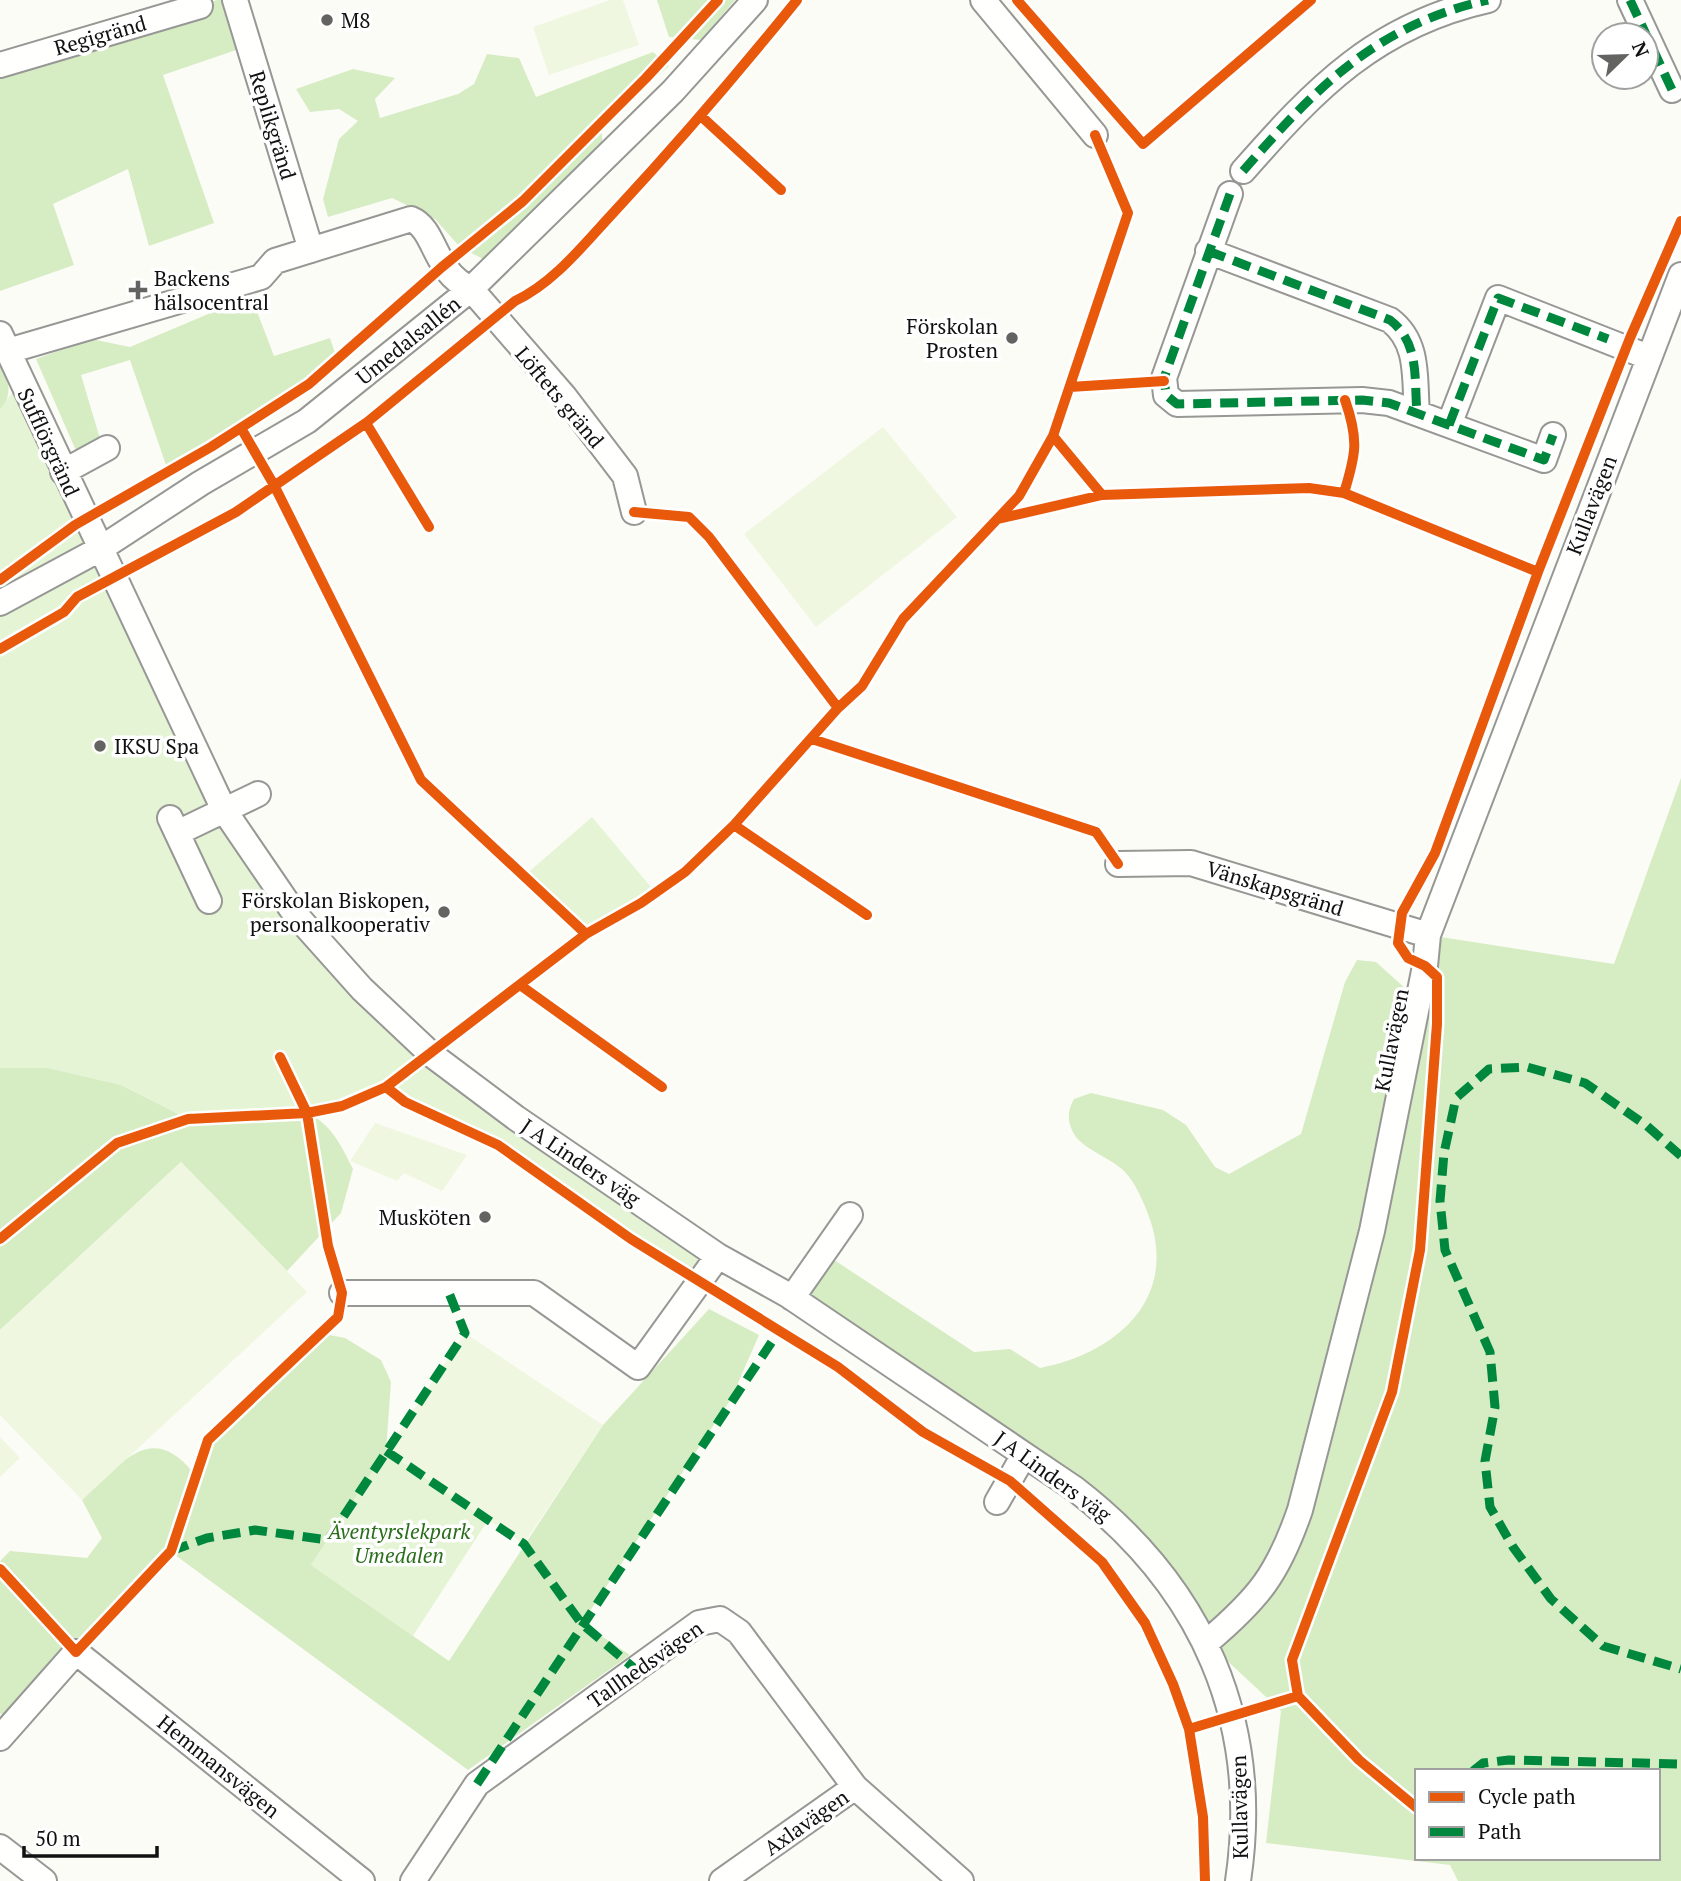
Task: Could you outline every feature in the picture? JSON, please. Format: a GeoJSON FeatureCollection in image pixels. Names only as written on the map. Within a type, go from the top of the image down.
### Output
{"type":"FeatureCollection","features":[{"type":"Feature","properties":{"kind":"street","name":"Replikgränd"},"geometry":{"type":"LineString","coordinates":[[235,0],[311,250]]}},
{"type":"Feature","properties":{"kind":"street","name":"Umedalsallén"},"geometry":{"type":"LineString","coordinates":[[0,603],[100,549],[201,483],[307,421],[471,289],[673,92],[755,0]]}},
{"type":"Feature","properties":{"kind":"street"},"geometry":{"type":"LineString","coordinates":[[982,0],[1095,135]]}},
{"type":"Feature","properties":{"kind":"street"},"geometry":{"type":"LineString","coordinates":[[1243,171],[1289,119],[1349,62],[1391,35],[1465,5],[1488,0]]}},
{"type":"Feature","properties":{"kind":"street"},"geometry":{"type":"LineString","coordinates":[[1630,0],[1672,90]]}},
{"type":"Feature","properties":{"kind":"street","name":"Regigränd"},"geometry":{"type":"LineString","coordinates":[[0,65],[200,6]]}},
{"type":"Feature","properties":{"kind":"street"},"geometry":{"type":"LineString","coordinates":[[1230,194],[1164,378],[1167,395],[1177,404],[1362,400],[1389,403],[1544,460],[1552,435]]}},
{"type":"Feature","properties":{"kind":"street","name":"Löftets gränd"},"geometry":{"type":"LineString","coordinates":[[311,250],[411,219],[423,228],[442,267],[456,283],[471,289],[575,431],[625,476],[634,512]]}},
{"type":"Feature","properties":{"kind":"street"},"geometry":{"type":"LineString","coordinates":[[4,342],[261,277],[275,261],[311,250]]}},
{"type":"Feature","properties":{"kind":"street"},"geometry":{"type":"LineString","coordinates":[[1208,251],[1390,320],[1406,332],[1412,349],[1417,413]]}},
{"type":"Feature","properties":{"kind":"street","name":"Kullavägen"},"geometry":{"type":"LineString","coordinates":[[1238,1881],[1243,1821],[1240,1755],[1230,1707],[1207,1642],[1259,1596],[1287,1550],[1300,1510],[1372,1231],[1425,966],[1428,935],[1681,275]]}},
{"type":"Feature","properties":{"kind":"street"},"geometry":{"type":"LineString","coordinates":[[1449,425],[1498,298],[1608,339],[1648,357]]}},
{"type":"Feature","properties":{"kind":"street","name":"Sufflörgränd"},"geometry":{"type":"LineString","coordinates":[[4,342],[100,549]]}},
{"type":"Feature","properties":{"kind":"street"},"geometry":{"type":"LineString","coordinates":[[63,472],[107,448]]}},
{"type":"Feature","properties":{"kind":"street","name":"J A Linders väg"},"geometry":{"type":"LineString","coordinates":[[100,549],[224,810],[295,914],[362,989],[432,1055],[516,1118],[718,1256],[792,1298],[1075,1489],[1128,1534],[1178,1594],[1207,1642]]}},
{"type":"Feature","properties":{"kind":"street"},"geometry":{"type":"LineString","coordinates":[[209,901],[174,825],[224,810],[258,794]]}},
{"type":"Feature","properties":{"kind":"street","name":"Vänskapsgränd"},"geometry":{"type":"LineString","coordinates":[[1118,864],[1191,863],[1428,935]]}},
{"type":"Feature","properties":{"kind":"street"},"geometry":{"type":"LineString","coordinates":[[792,1298],[850,1215]]}},
{"type":"Feature","properties":{"kind":"street"},"geometry":{"type":"LineString","coordinates":[[342,1293],[534,1293],[638,1367],[718,1256]]}},
{"type":"Feature","properties":{"kind":"street"},"geometry":{"type":"LineString","coordinates":[[997,1502],[1024,1455]]}},
{"type":"Feature","properties":{"kind":"street","name":"Tallhedsvägen"},"geometry":{"type":"LineString","coordinates":[[413,1881],[477,1784],[699,1623],[710,1619],[730,1623],[739,1632],[855,1787],[961,1881]]}},
{"type":"Feature","properties":{"kind":"street","name":"Hemmansvägen"},"geometry":{"type":"LineString","coordinates":[[0,1738],[76,1652],[362,1881]]}},
{"type":"Feature","properties":{"kind":"street","name":"Axlavägen"},"geometry":{"type":"LineString","coordinates":[[722,1881],[855,1787]]}},
{"type":"Feature","properties":{"kind":"street"},"geometry":{"type":"LineString","coordinates":[[0,1847],[44,1881]]}},
{"type":"Feature","properties":{"kind":"green space"},"geometry":{"type":"Polygon","coordinates":[[[217,0],[228,0],[242,48],[163,75],[214,223],[149,246],[128,169],[53,204],[74,265],[0,291],[0,65],[217,0]]]}},
{"type":"Feature","properties":{"kind":"green space"},"geometry":{"type":"Polygon","coordinates":[[[610,0],[623,0],[639,45],[549,75],[533,27],[610,0]]]}},
{"type":"Feature","properties":{"kind":"green space"},"geometry":{"type":"Polygon","coordinates":[[[657,0],[735,0],[701,40],[669,37],[657,0]]]}},
{"type":"Feature","properties":{"kind":"green space"},"geometry":{"type":"Polygon","coordinates":[[[653,52],[669,66],[601,124],[603,148],[485,260],[460,247],[435,219],[392,198],[328,217],[323,199],[339,139],[358,121],[339,109],[310,112],[296,89],[353,69],[395,78],[375,99],[380,118],[458,94],[474,84],[487,54],[519,58],[536,97],[653,52]]]}},
{"type":"Feature","properties":{"kind":"green space"},"geometry":{"type":"Polygon","coordinates":[[[251,296],[274,356],[330,338],[335,353],[304,382],[249,414],[167,468],[130,360],[81,375],[101,442],[77,453],[36,359],[91,339],[130,347],[251,296]]]}},
{"type":"Feature","properties":{"kind":"green space"},"geometry":{"type":"Polygon","coordinates":[[[0,362],[7,380],[8,392],[0,409],[0,362]]]}},
{"type":"Feature","properties":{"kind":"green space"},"geometry":{"type":"Polygon","coordinates":[[[21,381],[201,764],[362,989],[718,1256],[699,1281],[631,1239],[498,1145],[405,1102],[386,1087],[342,1106],[307,1113],[188,1119],[121,1085],[48,1068],[0,1068],[0,409],[21,381]]]}},
{"type":"Feature","properties":{"kind":"green space"},"geometry":{"type":"Polygon","coordinates":[[[883,427],[957,517],[816,627],[744,534],[883,427]]]}},
{"type":"Feature","properties":{"kind":"green space"},"geometry":{"type":"Polygon","coordinates":[[[1681,778],[1681,1881],[1458,1881],[1450,1865],[1266,1843],[1281,1711],[1207,1642],[1135,1541],[792,1298],[825,1254],[974,1352],[1010,1349],[1040,1368],[1094,1349],[1117,1335],[1135,1316],[1148,1295],[1156,1271],[1156,1244],[1148,1214],[1132,1181],[1125,1172],[1083,1144],[1074,1134],[1069,1116],[1074,1099],[1091,1093],[1163,1110],[1186,1125],[1215,1167],[1229,1174],[1301,1134],[1345,982],[1357,960],[1376,962],[1416,998],[1428,935],[1614,964],[1681,778]]]}},
{"type":"Feature","properties":{"kind":"green space"},"geometry":{"type":"Polygon","coordinates":[[[592,817],[656,893],[586,934],[524,876],[592,817]]]}},
{"type":"Feature","properties":{"kind":"green space"},"geometry":{"type":"Polygon","coordinates":[[[0,1068],[48,1068],[121,1085],[188,1119],[307,1113],[329,1129],[353,1169],[341,1213],[287,1271],[181,1162],[0,1330],[0,1068]]]}},
{"type":"Feature","properties":{"kind":"green space"},"geometry":{"type":"Polygon","coordinates":[[[375,1123],[467,1155],[442,1191],[404,1173],[397,1181],[350,1161],[375,1123]]]}},
{"type":"Feature","properties":{"kind":"green space"},"geometry":{"type":"Polygon","coordinates":[[[181,1162],[307,1292],[82,1500],[0,1415],[0,1330],[181,1162]]]}},
{"type":"Feature","properties":{"kind":"green space"},"geometry":{"type":"Polygon","coordinates":[[[709,1309],[759,1335],[731,1399],[582,1623],[630,1655],[468,1770],[171,1552],[12,1725],[0,1713],[0,1561],[10,1551],[87,1558],[102,1538],[82,1500],[122,1462],[149,1449],[164,1450],[178,1458],[194,1474],[208,1440],[319,1333],[345,1338],[381,1360],[391,1382],[386,1451],[311,1565],[449,1661],[603,1425],[709,1309]]]}},
{"type":"Feature","properties":{"kind":"green space"},"geometry":{"type":"Polygon","coordinates":[[[465,1333],[603,1425],[524,1544],[386,1451],[465,1333]]]}},
{"type":"Feature","properties":{"kind":"green space"},"geometry":{"type":"Polygon","coordinates":[[[0,1437],[20,1458],[0,1477],[0,1437]]]}},
{"type":"Feature","properties":{"kind":"green space","name":"Äventyrslekpark Umedalen"},"geometry":{"type":"Polygon","coordinates":[[[386,1451],[488,1520],[413,1636],[311,1565],[386,1451]]]}},
{"type":"Feature","properties":{"kind":"marked path"},"geometry":{"type":"LineString","coordinates":[[1243,171],[1323,87],[1381,43],[1448,11],[1488,0]]}},
{"type":"Feature","properties":{"kind":"marked path"},"geometry":{"type":"LineString","coordinates":[[1630,0],[1672,90]]}},
{"type":"Feature","properties":{"kind":"marked path"},"geometry":{"type":"LineString","coordinates":[[1230,194],[1164,378],[1166,395],[1177,404],[1362,400],[1389,403],[1544,460],[1553,435]]}},
{"type":"Feature","properties":{"kind":"marked path"},"geometry":{"type":"LineString","coordinates":[[1208,251],[1390,320],[1400,329],[1411,351],[1417,413]]}},
{"type":"Feature","properties":{"kind":"marked path"},"geometry":{"type":"LineString","coordinates":[[1449,425],[1498,298],[1608,339]]}},
{"type":"Feature","properties":{"kind":"marked path"},"geometry":{"type":"LineString","coordinates":[[1681,1156],[1647,1126],[1585,1083],[1527,1067],[1489,1069],[1456,1098],[1444,1153],[1440,1201],[1445,1250],[1490,1352],[1495,1407],[1485,1461],[1490,1507],[1513,1547],[1551,1599],[1603,1646],[1681,1669]]}},
{"type":"Feature","properties":{"kind":"marked path"},"geometry":{"type":"LineString","coordinates":[[171,1551],[207,1538],[255,1530],[328,1540],[465,1333],[449,1293]]}},
{"type":"Feature","properties":{"kind":"marked path"},"geometry":{"type":"LineString","coordinates":[[477,1784],[779,1331]]}},
{"type":"Feature","properties":{"kind":"marked path"},"geometry":{"type":"LineString","coordinates":[[386,1451],[524,1544],[581,1623],[635,1669]]}},
{"type":"Feature","properties":{"kind":"marked path"},"geometry":{"type":"LineString","coordinates":[[1476,1769],[1483,1763],[1509,1760],[1681,1764]]}},
{"type":"Feature","properties":{"kind":"cycle path"},"geometry":{"type":"LineString","coordinates":[[0,580],[75,525],[211,447],[309,384],[442,267],[523,201],[646,78],[718,0]]}},
{"type":"Feature","properties":{"kind":"cycle path"},"geometry":{"type":"LineString","coordinates":[[0,649],[64,612],[77,597],[236,512],[366,423],[515,301],[543,284],[580,249],[661,160],[797,0]]}},
{"type":"Feature","properties":{"kind":"cycle path"},"geometry":{"type":"LineString","coordinates":[[1017,0],[1143,144],[1311,0]]}},
{"type":"Feature","properties":{"kind":"cycle path"},"geometry":{"type":"LineString","coordinates":[[702,117],[781,190]]}},
{"type":"Feature","properties":{"kind":"cycle path"},"geometry":{"type":"LineString","coordinates":[[1053,436],[1128,213],[1095,135]]}},
{"type":"Feature","properties":{"kind":"cycle path"},"geometry":{"type":"LineString","coordinates":[[1102,495],[1309,488],[1344,493],[1538,572],[1630,338],[1681,221]]}},
{"type":"Feature","properties":{"kind":"cycle path"},"geometry":{"type":"LineString","coordinates":[[1070,387],[1164,381]]}},
{"type":"Feature","properties":{"kind":"cycle path"},"geometry":{"type":"LineString","coordinates":[[1344,493],[1354,447],[1345,400]]}},
{"type":"Feature","properties":{"kind":"cycle path"},"geometry":{"type":"LineString","coordinates":[[366,423],[429,527]]}},
{"type":"Feature","properties":{"kind":"cycle path"},"geometry":{"type":"LineString","coordinates":[[241,428],[274,485],[421,780],[586,934]]}},
{"type":"Feature","properties":{"kind":"cycle path"},"geometry":{"type":"LineString","coordinates":[[838,708],[862,686],[903,619],[1019,496],[1053,436],[1102,495],[998,519]]}},
{"type":"Feature","properties":{"kind":"cycle path"},"geometry":{"type":"LineString","coordinates":[[0,1569],[76,1652],[171,1551],[208,1440],[338,1317],[342,1293],[328,1246],[307,1113],[342,1106],[386,1087],[586,934],[641,903],[685,872],[734,825],[838,708],[709,537],[689,517],[634,512]]}},
{"type":"Feature","properties":{"kind":"cycle path"},"geometry":{"type":"LineString","coordinates":[[1298,1696],[1292,1660],[1392,1392],[1420,1250],[1437,1024],[1437,977],[1425,966],[1408,958],[1398,943],[1402,913],[1435,853],[1538,572]]}},
{"type":"Feature","properties":{"kind":"cycle path"},"geometry":{"type":"LineString","coordinates":[[812,739],[1096,832],[1118,864]]}},
{"type":"Feature","properties":{"kind":"cycle path"},"geometry":{"type":"LineString","coordinates":[[734,825],[867,915]]}},
{"type":"Feature","properties":{"kind":"cycle path"},"geometry":{"type":"LineString","coordinates":[[520,985],[662,1087]]}},
{"type":"Feature","properties":{"kind":"cycle path"},"geometry":{"type":"LineString","coordinates":[[0,1239],[117,1143],[188,1119],[307,1113],[280,1057]]}},
{"type":"Feature","properties":{"kind":"cycle path"},"geometry":{"type":"LineString","coordinates":[[386,1087],[405,1102],[498,1145],[631,1239],[838,1367],[923,1432],[1010,1481],[1102,1562],[1145,1623],[1173,1684],[1189,1729],[1203,1817],[1205,1881]]}},
{"type":"Feature","properties":{"kind":"cycle path"},"geometry":{"type":"LineString","coordinates":[[1189,1729],[1298,1696],[1359,1760],[1415,1806]]}},
{"type":"Feature","properties":{"kind":"place","name":"M8"},"geometry":{"type":"Point","coordinates":[327,20]}},
{"type":"Feature","properties":{"kind":"place","name":"Backens hälsocentral"},"geometry":{"type":"Point","coordinates":[138,290]}},
{"type":"Feature","properties":{"kind":"place","name":"Förskolan Prosten"},"geometry":{"type":"Point","coordinates":[1012,338]}},
{"type":"Feature","properties":{"kind":"place","name":"IKSU Spa"},"geometry":{"type":"Point","coordinates":[100,746]}},
{"type":"Feature","properties":{"kind":"place","name":"Förskolan Biskopen, personalkooperativ"},"geometry":{"type":"Point","coordinates":[444,912]}},
{"type":"Feature","properties":{"kind":"place","name":"Musköten"},"geometry":{"type":"Point","coordinates":[485,1217]}}]}
